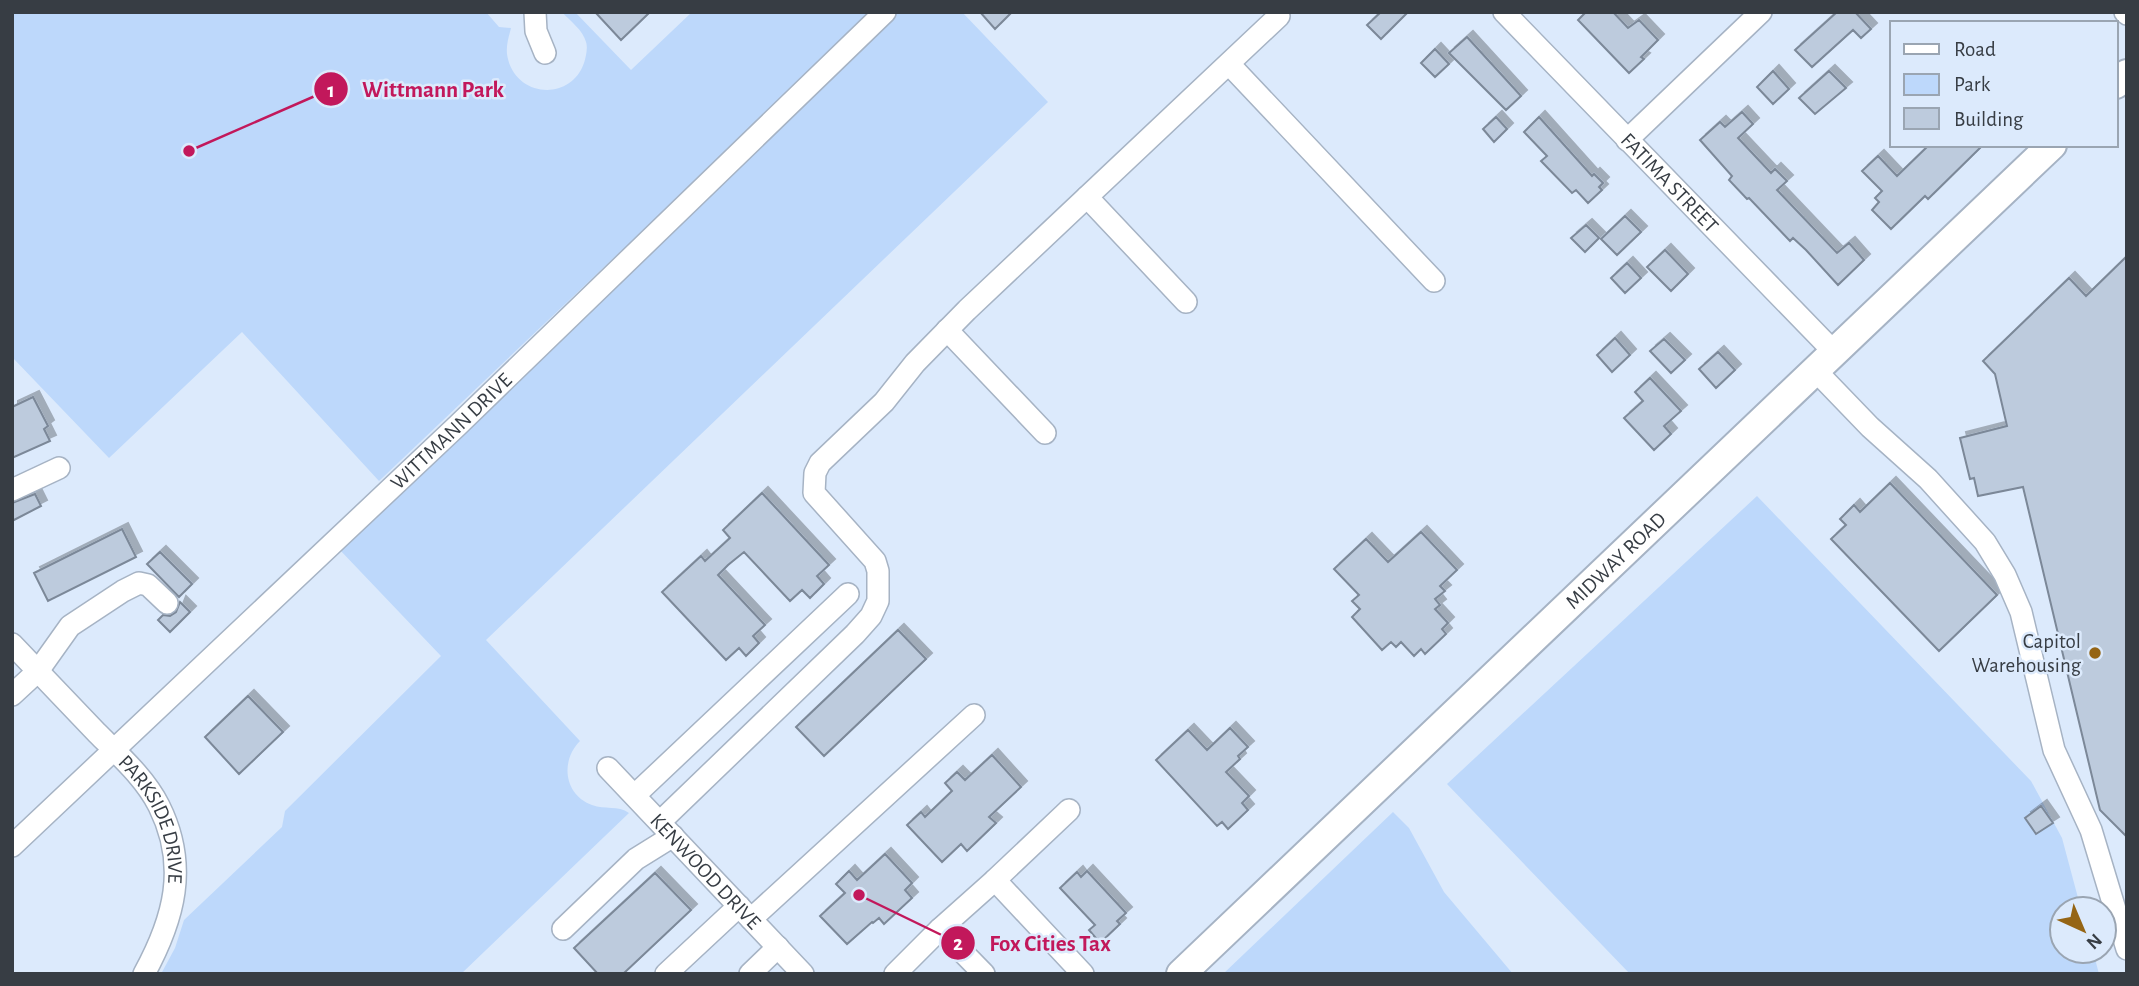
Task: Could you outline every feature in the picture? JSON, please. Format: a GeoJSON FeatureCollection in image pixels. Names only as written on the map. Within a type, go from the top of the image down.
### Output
{"type":"FeatureCollection","features":[{"type":"Feature","properties":{"kind":"main road","name":"MIDWAY ROAD"},"geometry":{"type":"LineString","coordinates":[[1181,974],[2050,147]]}},
{"type":"Feature","properties":{"kind":"street"},"geometry":{"type":"LineString","coordinates":[[535,12],[536,31],[545,53]]}},
{"type":"Feature","properties":{"kind":"street","name":"WITTMANN DRIVE"},"geometry":{"type":"LineString","coordinates":[[12,846],[457,426],[885,12]]}},
{"type":"Feature","properties":{"kind":"street","name":"FATIMA STREET"},"geometry":{"type":"LineString","coordinates":[[1504,12],[1627,140],[1825,362],[1870,427],[1928,479],[1985,542],[2005,575],[2021,612],[2054,750],[2091,830],[2127,948]]}},
{"type":"Feature","properties":{"kind":"street"},"geometry":{"type":"LineString","coordinates":[[1627,140],[1761,12]]}},
{"type":"Feature","properties":{"kind":"street"},"geometry":{"type":"LineString","coordinates":[[563,929],[667,829],[871,616],[878,601],[879,584],[875,561],[814,493],[815,473],[820,463],[884,402],[915,363],[947,330],[1279,16]]}},
{"type":"Feature","properties":{"kind":"street"},"geometry":{"type":"LineString","coordinates":[[1229,64],[1434,281]]}},
{"type":"Feature","properties":{"kind":"street"},"geometry":{"type":"LineString","coordinates":[[1087,197],[1186,302]]}},
{"type":"Feature","properties":{"kind":"street"},"geometry":{"type":"LineString","coordinates":[[947,330],[1045,433]]}},
{"type":"Feature","properties":{"kind":"street"},"geometry":{"type":"LineString","coordinates":[[12,490],[59,468]]}},
{"type":"Feature","properties":{"kind":"street"},"geometry":{"type":"LineString","coordinates":[[12,695],[37,671],[70,626],[123,591],[139,583],[148,585],[167,603]]}},
{"type":"Feature","properties":{"kind":"street"},"geometry":{"type":"LineString","coordinates":[[635,795],[848,594]]}},
{"type":"Feature","properties":{"kind":"street","name":"PARKSIDE DRIVE"},"geometry":{"type":"LineString","coordinates":[[12,644],[137,775],[159,805],[170,832],[176,886],[169,922],[144,974]]}},
{"type":"Feature","properties":{"kind":"street"},"geometry":{"type":"LineString","coordinates":[[666,974],[745,913],[974,715]]}},
{"type":"Feature","properties":{"kind":"street","name":"KENWOOD DRIVE"},"geometry":{"type":"LineString","coordinates":[[608,768],[803,974]]}},
{"type":"Feature","properties":{"kind":"street"},"geometry":{"type":"LineString","coordinates":[[895,974],[1069,810]]}},
{"type":"Feature","properties":{"kind":"street"},"geometry":{"type":"LineString","coordinates":[[995,880],[1083,974]]}},
{"type":"Feature","properties":{"kind":"street"},"geometry":{"type":"LineString","coordinates":[[940,929],[984,974]]}},
{"type":"Feature","properties":{"kind":"street"},"geometry":{"type":"LineString","coordinates":[[750,974],[778,947]]}},
{"type":"Feature","properties":{"kind":"green space"},"geometry":{"type":"Polygon","coordinates":[[[12,12],[486,12],[499,27],[511,28],[507,54],[511,68],[530,86],[543,90],[567,85],[577,76],[584,63],[587,47],[584,38],[562,12],[575,12],[631,70],[692,12],[962,12],[1048,102],[486,640],[580,741],[569,758],[568,767],[568,777],[576,794],[592,805],[629,813],[461,974],[161,974],[175,948],[184,920],[282,827],[285,811],[441,656],[339,549],[638,265],[622,250],[379,481],[242,332],[109,458],[12,357],[12,12]]]}},
{"type":"Feature","properties":{"kind":"green space"},"geometry":{"type":"Polygon","coordinates":[[[1757,496],[2031,781],[2062,838],[2077,895],[2048,895],[2048,965],[2097,965],[2099,974],[1630,974],[1447,784],[1757,496]]]}},
{"type":"Feature","properties":{"kind":"green space"},"geometry":{"type":"Polygon","coordinates":[[[1393,812],[1409,828],[1444,892],[1513,974],[1223,974],[1393,812]]]}},
{"type":"Feature","properties":{"kind":"building"},"geometry":{"type":"Polygon","coordinates":[[[595,12],[650,12],[621,40],[595,12]]]}},
{"type":"Feature","properties":{"kind":"building"},"geometry":{"type":"Polygon","coordinates":[[[980,12],[1012,12],[995,29],[980,12]]]}},
{"type":"Feature","properties":{"kind":"building"},"geometry":{"type":"Polygon","coordinates":[[[1381,12],[1408,12],[1381,39],[1367,25],[1381,12]]]}},
{"type":"Feature","properties":{"kind":"building"},"geometry":{"type":"Polygon","coordinates":[[[1586,12],[1613,12],[1628,28],[1639,20],[1658,40],[1629,73],[1578,20],[1586,12]]]}},
{"type":"Feature","properties":{"kind":"building"},"geometry":{"type":"Polygon","coordinates":[[[1837,12],[1855,12],[1871,29],[1861,38],[1853,30],[1812,67],[1795,50],[1837,12]]]}},
{"type":"Feature","properties":{"kind":"building"},"geometry":{"type":"Polygon","coordinates":[[[1467,37],[1521,96],[1506,110],[1449,53],[1467,37]]]}},
{"type":"Feature","properties":{"kind":"building"},"geometry":{"type":"Polygon","coordinates":[[[1435,49],[1449,64],[1435,77],[1421,63],[1435,49]]]}},
{"type":"Feature","properties":{"kind":"building"},"geometry":{"type":"Polygon","coordinates":[[[1773,71],[1789,89],[1773,104],[1757,87],[1773,71]]]}},
{"type":"Feature","properties":{"kind":"building"},"geometry":{"type":"Polygon","coordinates":[[[1829,71],[1846,88],[1815,114],[1799,98],[1829,71]]]}},
{"type":"Feature","properties":{"kind":"building"},"geometry":{"type":"Polygon","coordinates":[[[1742,112],[1753,124],[1738,138],[1771,173],[1775,169],[1787,181],[1777,190],[1837,253],[1849,243],[1864,260],[1838,285],[1806,250],[1793,238],[1790,241],[1749,198],[1747,199],[1729,180],[1732,176],[1700,140],[1720,122],[1725,127],[1742,112]]]}},
{"type":"Feature","properties":{"kind":"building"},"geometry":{"type":"Polygon","coordinates":[[[1496,117],[1507,129],[1494,142],[1483,129],[1496,117]]]}},
{"type":"Feature","properties":{"kind":"building"},"geometry":{"type":"Polygon","coordinates":[[[1539,117],[1592,176],[1594,174],[1603,183],[1599,187],[1602,190],[1588,203],[1576,190],[1572,193],[1541,161],[1547,156],[1524,132],[1539,117]]]}},
{"type":"Feature","properties":{"kind":"building"},"geometry":{"type":"Polygon","coordinates":[[[1927,147],[1981,147],[1928,199],[1925,196],[1891,229],[1872,210],[1879,202],[1875,198],[1882,191],[1862,171],[1878,156],[1897,176],[1927,147]]]}},
{"type":"Feature","properties":{"kind":"building"},"geometry":{"type":"Polygon","coordinates":[[[1625,216],[1641,232],[1617,255],[1601,239],[1625,216]]]}},
{"type":"Feature","properties":{"kind":"building"},"geometry":{"type":"Polygon","coordinates":[[[1586,225],[1599,238],[1585,252],[1571,238],[1586,225]]]}},
{"type":"Feature","properties":{"kind":"building"},"geometry":{"type":"Polygon","coordinates":[[[1665,250],[1688,274],[1671,291],[1647,267],[1665,250]]]}},
{"type":"Feature","properties":{"kind":"building","name":"Capitol Warehousing"},"geometry":{"type":"Polygon","coordinates":[[[2127,256],[2127,837],[2100,810],[2023,487],[1978,496],[1974,478],[1970,479],[1960,438],[2007,426],[1995,374],[1983,361],[2069,278],[2086,296],[2127,256]]]}},
{"type":"Feature","properties":{"kind":"building"},"geometry":{"type":"Polygon","coordinates":[[[1627,263],[1641,278],[1625,293],[1611,278],[1627,263]]]}},
{"type":"Feature","properties":{"kind":"building"},"geometry":{"type":"Polygon","coordinates":[[[1615,338],[1630,355],[1612,372],[1597,355],[1615,338]]]}},
{"type":"Feature","properties":{"kind":"building"},"geometry":{"type":"Polygon","coordinates":[[[1664,339],[1685,360],[1671,373],[1650,351],[1664,339]]]}},
{"type":"Feature","properties":{"kind":"building"},"geometry":{"type":"Polygon","coordinates":[[[1718,352],[1735,370],[1716,388],[1699,369],[1718,352]]]}},
{"type":"Feature","properties":{"kind":"building"},"geometry":{"type":"Polygon","coordinates":[[[1650,378],[1681,411],[1664,426],[1671,434],[1654,450],[1624,418],[1643,401],[1635,392],[1650,378]]]}},
{"type":"Feature","properties":{"kind":"building"},"geometry":{"type":"Polygon","coordinates":[[[33,397],[48,426],[44,429],[50,441],[12,458],[12,407],[33,397]]]}},
{"type":"Feature","properties":{"kind":"building"},"geometry":{"type":"Polygon","coordinates":[[[1890,483],[1997,595],[1939,651],[1831,539],[1846,525],[1840,519],[1854,505],[1860,512],[1890,483]]]}},
{"type":"Feature","properties":{"kind":"building"},"geometry":{"type":"Polygon","coordinates":[[[762,493],[829,565],[817,576],[824,584],[810,598],[802,590],[790,601],[744,552],[728,565],[718,575],[765,625],[753,636],[759,643],[746,656],[739,648],[726,660],[662,592],[701,556],[705,561],[730,538],[723,530],[762,493]]]}},
{"type":"Feature","properties":{"kind":"building"},"geometry":{"type":"Polygon","coordinates":[[[35,494],[41,506],[12,521],[12,503],[35,494]]]}},
{"type":"Feature","properties":{"kind":"building"},"geometry":{"type":"Polygon","coordinates":[[[122,529],[136,557],[48,601],[34,573],[122,529]]]}},
{"type":"Feature","properties":{"kind":"building"},"geometry":{"type":"Polygon","coordinates":[[[1421,532],[1457,570],[1440,586],[1445,591],[1435,599],[1440,605],[1435,609],[1448,623],[1442,629],[1446,634],[1425,654],[1421,649],[1414,656],[1401,642],[1396,647],[1391,642],[1382,650],[1352,617],[1360,609],[1352,601],[1359,595],[1334,569],[1366,539],[1388,562],[1421,532]]]}},
{"type":"Feature","properties":{"kind":"building"},"geometry":{"type":"Polygon","coordinates":[[[160,552],[192,584],[179,597],[147,564],[160,552]]]}},
{"type":"Feature","properties":{"kind":"building"},"geometry":{"type":"Polygon","coordinates":[[[180,602],[190,612],[170,632],[158,620],[163,615],[170,616],[176,612],[180,602]]]}},
{"type":"Feature","properties":{"kind":"building"},"geometry":{"type":"Polygon","coordinates":[[[898,630],[926,659],[824,756],[796,727],[898,630]]]}},
{"type":"Feature","properties":{"kind":"building"},"geometry":{"type":"Polygon","coordinates":[[[248,696],[283,732],[239,774],[205,737],[248,696]]]}},
{"type":"Feature","properties":{"kind":"building"},"geometry":{"type":"Polygon","coordinates":[[[1230,728],[1248,747],[1226,772],[1249,796],[1242,803],[1248,810],[1228,829],[1222,822],[1217,826],[1156,760],[1188,730],[1207,750],[1230,728]]]}},
{"type":"Feature","properties":{"kind":"building"},"geometry":{"type":"Polygon","coordinates":[[[992,755],[1021,787],[989,817],[996,823],[967,851],[961,844],[942,862],[907,825],[921,812],[925,817],[952,791],[945,783],[957,772],[965,780],[992,755]]]}},
{"type":"Feature","properties":{"kind":"building"},"geometry":{"type":"Polygon","coordinates":[[[2041,806],[2053,823],[2036,834],[2025,818],[2041,806]]]}},
{"type":"Feature","properties":{"kind":"building"},"geometry":{"type":"Polygon","coordinates":[[[885,854],[912,883],[905,890],[912,898],[884,924],[879,918],[847,944],[820,916],[845,893],[836,884],[849,871],[857,880],[885,854]]]}},
{"type":"Feature","properties":{"kind":"building"},"geometry":{"type":"Polygon","coordinates":[[[1087,871],[1126,913],[1117,921],[1120,924],[1100,943],[1089,930],[1095,925],[1060,888],[1077,872],[1081,877],[1087,871]]]}},
{"type":"Feature","properties":{"kind":"building"},"geometry":{"type":"Polygon","coordinates":[[[655,873],[691,910],[623,974],[598,974],[574,948],[655,873]]]}},
{"type":"Feature","properties":{"kind":"place","name":"Wittmann Park"},"geometry":{"type":"Point","coordinates":[189,151]}},
{"type":"Feature","properties":{"kind":"place","name":"Capitol Warehousing"},"geometry":{"type":"Point","coordinates":[2095,653]}},
{"type":"Feature","properties":{"kind":"place","name":"Fox Cities Tax"},"geometry":{"type":"Point","coordinates":[859,895]}}]}
